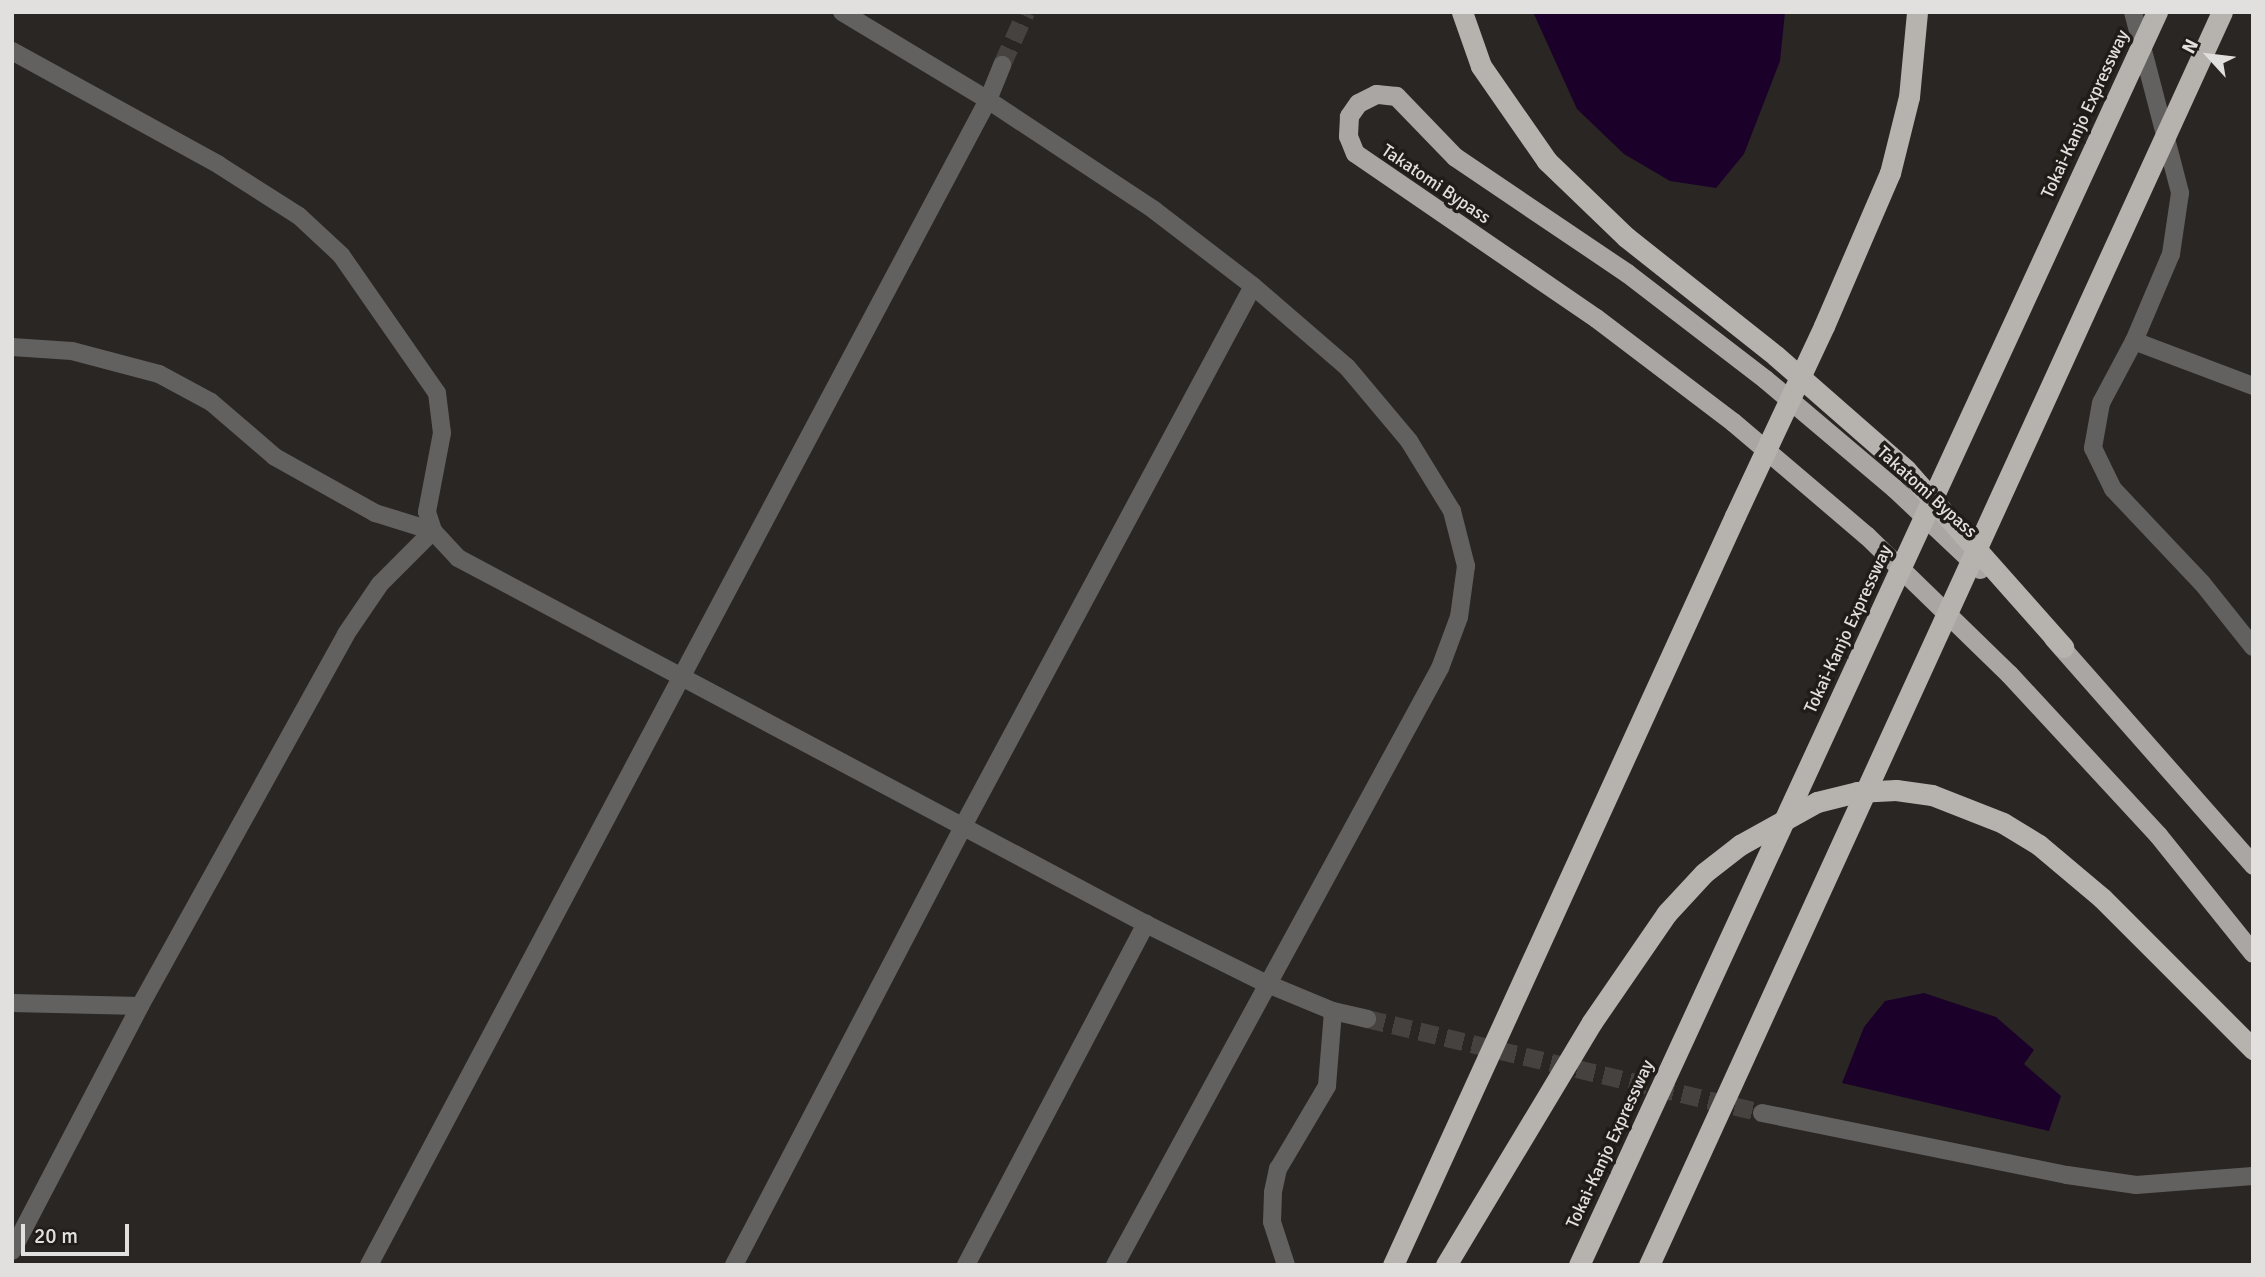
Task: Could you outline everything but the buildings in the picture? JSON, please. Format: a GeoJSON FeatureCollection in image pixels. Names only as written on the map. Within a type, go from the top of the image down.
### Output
{"type":"FeatureCollection","features":[{"type":"Feature","properties":{"kind":"highway"},"geometry":{"type":"LineString","coordinates":[[1462,12],[1481,66],[1546,161],[1626,237],[1776,356],[1906,470],[2063,647]]}},
{"type":"Feature","properties":{"kind":"highway"},"geometry":{"type":"LineString","coordinates":[[1393,1265],[1824,326],[1890,173],[1909,97],[1917,12]]}},
{"type":"Feature","properties":{"kind":"highway","name":"Tokai-Kanjo Expressway"},"geometry":{"type":"LineString","coordinates":[[1579,1265],[2157,12]]}},
{"type":"Feature","properties":{"kind":"highway"},"geometry":{"type":"LineString","coordinates":[[1649,1265],[2222,12]]}},
{"type":"Feature","properties":{"kind":"highway","name":"Takatomi Bypass"},"geometry":{"type":"LineString","coordinates":[[2253,865],[2063,647],[1894,488],[1765,379],[1627,273],[1455,157],[1396,96],[1376,94],[1358,103],[1349,116],[1348,136],[1355,153],[1596,318],[1733,422],[1866,535],[2009,674],[2149,825],[2253,953]]}},
{"type":"Feature","properties":{"kind":"highway"},"geometry":{"type":"LineString","coordinates":[[1446,1265],[1592,1022],[1667,913],[1704,873],[1740,845],[1817,802],[1857,792],[1896,790],[1932,795],[2003,823],[2070,869],[2253,1049]]}},
{"type":"Feature","properties":{"kind":"street"},"geometry":{"type":"LineString","coordinates":[[842,12],[988,100],[1154,210],[1253,286],[1347,367],[1409,441],[1452,511],[1466,566],[1459,617],[1440,668],[1265,983],[1115,1265]]}},
{"type":"Feature","properties":{"kind":"street"},"geometry":{"type":"LineString","coordinates":[[2133,12],[2180,192],[2171,254],[2134,341],[2101,403],[2093,447],[2113,489],[2202,583],[2253,647]]}},
{"type":"Feature","properties":{"kind":"street"},"geometry":{"type":"LineString","coordinates":[[12,51],[219,165],[299,216],[341,255],[437,393],[442,433],[428,490],[433,531]]}},
{"type":"Feature","properties":{"kind":"street"},"geometry":{"type":"LineString","coordinates":[[369,1265],[988,100],[1002,65]]}},
{"type":"Feature","properties":{"kind":"street"},"geometry":{"type":"LineString","coordinates":[[734,1265],[962,828],[1253,286]]}},
{"type":"Feature","properties":{"kind":"street"},"geometry":{"type":"LineString","coordinates":[[2134,341],[2253,386]]}},
{"type":"Feature","properties":{"kind":"street"},"geometry":{"type":"LineString","coordinates":[[12,346],[72,351],[159,374],[211,402],[275,457],[375,513],[433,531],[458,558],[962,828],[1265,983],[1333,1011],[1367,1019]]}},
{"type":"Feature","properties":{"kind":"street"},"geometry":{"type":"LineString","coordinates":[[12,1251],[140,1006],[346,634],[380,584],[433,531]]}},
{"type":"Feature","properties":{"kind":"street"},"geometry":{"type":"LineString","coordinates":[[966,1265],[1146,924]]}},
{"type":"Feature","properties":{"kind":"street"},"geometry":{"type":"LineString","coordinates":[[12,1003],[140,1006]]}},
{"type":"Feature","properties":{"kind":"street"},"geometry":{"type":"LineString","coordinates":[[1286,1265],[1272,1222],[1273,1192],[1285,1155],[1327,1086],[1333,1011]]}},
{"type":"Feature","properties":{"kind":"street"},"geometry":{"type":"LineString","coordinates":[[1762,1113],[2067,1175],[2136,1185],[2253,1176]]}},
{"type":"Feature","properties":{"kind":"shaded area"},"geometry":{"type":"Polygon","coordinates":[[[1533,12],[1785,12],[1780,61],[1744,154],[1716,188],[1670,181],[1624,154],[1577,109],[1533,12]]]}},
{"type":"Feature","properties":{"kind":"shaded area"},"geometry":{"type":"Polygon","coordinates":[[[1924,993],[1996,1017],[2034,1050],[2024,1064],[2061,1096],[2049,1131],[1842,1083],[1864,1027],[1885,1001],[1924,993]]]}},
{"type":"Feature","properties":{"kind":"tunnel"},"geometry":{"type":"LineString","coordinates":[[1002,65],[1026,12]]}},
{"type":"Feature","properties":{"kind":"tunnel"},"geometry":{"type":"LineString","coordinates":[[1367,1019],[1762,1113]]}}]}
